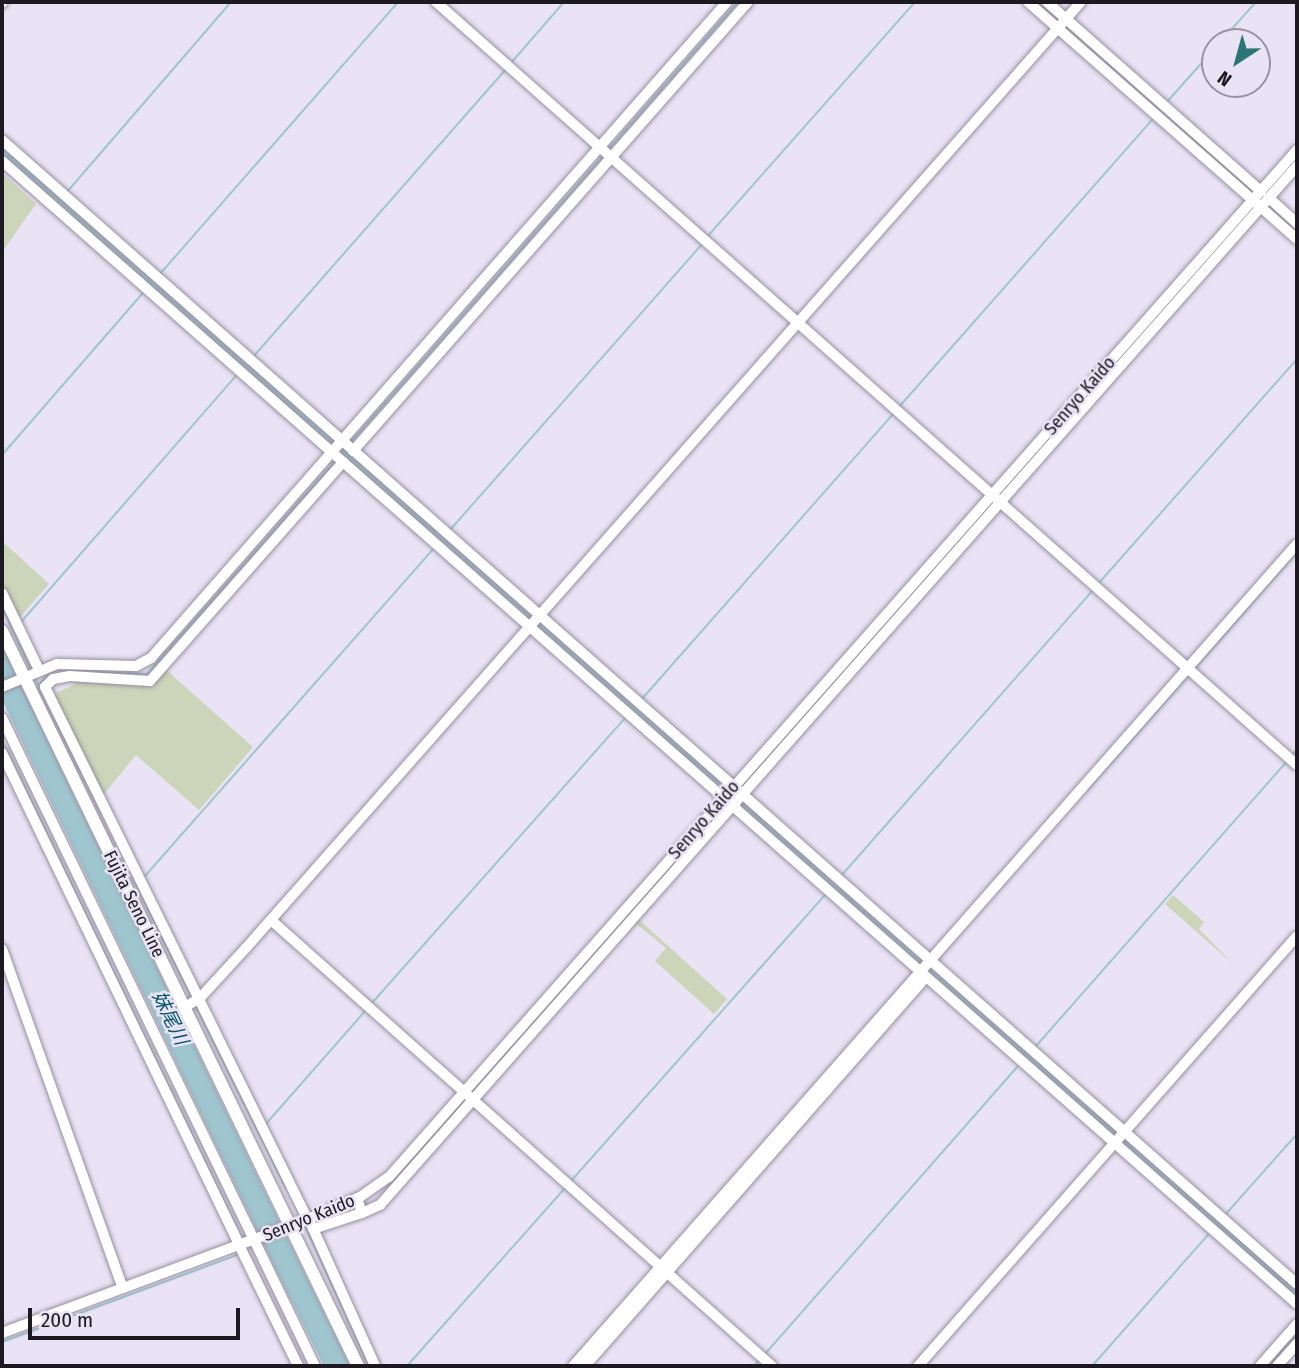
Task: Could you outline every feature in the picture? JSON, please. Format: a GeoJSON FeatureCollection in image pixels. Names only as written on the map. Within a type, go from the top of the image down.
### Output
{"type":"FeatureCollection","features":[{"type":"Feature","properties":{"kind":"main road","name":"Fujita Seno Line"},"geometry":{"type":"LineString","coordinates":[[2,631],[30,674],[193,1003],[290,1226],[358,1366]]}},
{"type":"Feature","properties":{"kind":"street"},"geometry":{"type":"LineString","coordinates":[[436,2],[1297,765]]}},
{"type":"Feature","properties":{"kind":"street"},"geometry":{"type":"LineString","coordinates":[[605,152],[727,2]]}},
{"type":"Feature","properties":{"kind":"street"},"geometry":{"type":"LineString","coordinates":[[375,1366],[310,1224],[193,1003],[140,880],[45,687],[59,677],[82,671],[150,681],[207,605],[342,447],[605,152],[748,2]]}},
{"type":"Feature","properties":{"kind":"street"},"geometry":{"type":"LineString","coordinates":[[1028,2],[1064,22]]}},
{"type":"Feature","properties":{"kind":"street"},"geometry":{"type":"LineString","coordinates":[[1047,2],[1064,22],[1160,107],[1297,223]]}},
{"type":"Feature","properties":{"kind":"street"},"geometry":{"type":"LineString","coordinates":[[193,1003],[271,920],[1081,2]]}},
{"type":"Feature","properties":{"kind":"street"},"geometry":{"type":"LineString","coordinates":[[1160,107],[1257,204],[1297,239]]}},
{"type":"Feature","properties":{"kind":"street"},"geometry":{"type":"LineString","coordinates":[[2,140],[243,363]]}},
{"type":"Feature","properties":{"kind":"street"},"geometry":{"type":"LineString","coordinates":[[1265,194],[1297,150]]}},
{"type":"Feature","properties":{"kind":"street"},"geometry":{"type":"LineString","coordinates":[[2,161],[342,447],[630,707],[737,791],[836,887],[1215,1220],[1297,1304]]}},
{"type":"Feature","properties":{"kind":"street"},"geometry":{"type":"LineString","coordinates":[[1265,194],[1297,166]]}},
{"type":"Feature","properties":{"kind":"street","name":"Senryo Kaido"},"geometry":{"type":"LineString","coordinates":[[2,1333],[290,1226],[360,1207],[468,1097],[722,799],[737,791],[1265,194]]}},
{"type":"Feature","properties":{"kind":"street"},"geometry":{"type":"LineString","coordinates":[[2,687],[30,674],[82,671],[146,662],[207,605],[343,462],[342,447]]}},
{"type":"Feature","properties":{"kind":"street"},"geometry":{"type":"LineString","coordinates":[[343,462],[439,534],[533,621]]}},
{"type":"Feature","properties":{"kind":"street"},"geometry":{"type":"LineString","coordinates":[[585,1366],[663,1271],[927,967],[1191,670],[1297,544]]}},
{"type":"Feature","properties":{"kind":"street"},"geometry":{"type":"LineString","coordinates":[[2,593],[17,624],[30,674]]}},
{"type":"Feature","properties":{"kind":"street"},"geometry":{"type":"LineString","coordinates":[[630,707],[731,807],[836,887]]}},
{"type":"Feature","properties":{"kind":"street"},"geometry":{"type":"LineString","coordinates":[[2,718],[176,1097],[239,1245],[298,1366]]}},
{"type":"Feature","properties":{"kind":"street"},"geometry":{"type":"LineString","coordinates":[[2,753],[176,1097],[255,1240],[315,1366]]}},
{"type":"Feature","properties":{"kind":"street"},"geometry":{"type":"LineString","coordinates":[[310,1224],[360,1207],[380,1205],[468,1097],[731,807],[737,791]]}},
{"type":"Feature","properties":{"kind":"street"},"geometry":{"type":"LineString","coordinates":[[271,920],[772,1366]]}},
{"type":"Feature","properties":{"kind":"street"},"geometry":{"type":"LineString","coordinates":[[918,1366],[1297,936]]}},
{"type":"Feature","properties":{"kind":"street"},"geometry":{"type":"LineString","coordinates":[[2,949],[123,1288]]}},
{"type":"Feature","properties":{"kind":"street"},"geometry":{"type":"LineString","coordinates":[[1122,1136],[1215,1220],[1297,1284]]}},
{"type":"Feature","properties":{"kind":"street"},"geometry":{"type":"LineString","coordinates":[[573,1366],[663,1271]]}},
{"type":"Feature","properties":{"kind":"street"},"geometry":{"type":"LineString","coordinates":[[1260,1366],[1297,1324]]}},
{"type":"Feature","properties":{"kind":"street"},"geometry":{"type":"LineString","coordinates":[[1277,1366],[1297,1343]]}},
{"type":"Feature","properties":{"kind":"shaded area"},"geometry":{"type":"Polygon","coordinates":[[[2,173],[36,204],[2,252],[2,173]]]}},
{"type":"Feature","properties":{"kind":"shaded area"},"geometry":{"type":"Polygon","coordinates":[[[2,541],[49,584],[19,618],[2,588],[2,541]]]}},
{"type":"Feature","properties":{"kind":"shaded area"},"geometry":{"type":"Polygon","coordinates":[[[164,668],[253,747],[199,810],[136,755],[103,795],[50,696],[75,684],[73,678],[149,683],[164,668]]]}},
{"type":"Feature","properties":{"kind":"shaded area"},"geometry":{"type":"Polygon","coordinates":[[[1173,895],[1204,922],[1199,929],[1233,964],[1165,904],[1173,895]]]}},
{"type":"Feature","properties":{"kind":"shaded area"},"geometry":{"type":"Polygon","coordinates":[[[637,918],[727,999],[714,1014],[655,961],[666,948],[634,922],[637,918]]]}},
{"type":"Feature","properties":{"kind":"water","name":"妹尾川"},"geometry":{"type":"Polygon","coordinates":[[[2,646],[350,1366],[324,1366],[277,1272],[2,700],[2,646]]]}},
{"type":"Feature","properties":{"kind":"waterway"},"geometry":{"type":"LineString","coordinates":[[67,192],[231,2]]}},
{"type":"Feature","properties":{"kind":"waterway"},"geometry":{"type":"LineString","coordinates":[[160,274],[398,2]]}},
{"type":"Feature","properties":{"kind":"waterway"},"geometry":{"type":"LineString","coordinates":[[511,63],[564,2]]}},
{"type":"Feature","properties":{"kind":"waterway"},"geometry":{"type":"LineString","coordinates":[[610,148],[738,2]]}},
{"type":"Feature","properties":{"kind":"waterway"},"geometry":{"type":"LineString","coordinates":[[707,237],[915,2]]}},
{"type":"Feature","properties":{"kind":"waterway"},"geometry":{"type":"LineString","coordinates":[[1233,28],[1256,2]]}},
{"type":"Feature","properties":{"kind":"waterway"},"geometry":{"type":"LineString","coordinates":[[1166,103],[1201,64]]}},
{"type":"Feature","properties":{"kind":"waterway"},"geometry":{"type":"LineString","coordinates":[[253,357],[506,69]]}},
{"type":"Feature","properties":{"kind":"waterway"},"geometry":{"type":"LineString","coordinates":[[899,407],[1152,120]]}},
{"type":"Feature","properties":{"kind":"waterway"},"geometry":{"type":"LineString","coordinates":[[2,148],[721,786]]}},
{"type":"Feature","properties":{"kind":"waterway"},"geometry":{"type":"LineString","coordinates":[[351,442],[604,155]]}},
{"type":"Feature","properties":{"kind":"waterway"},"geometry":{"type":"LineString","coordinates":[[450,530],[701,245]]}},
{"type":"Feature","properties":{"kind":"waterway"},"geometry":{"type":"LineString","coordinates":[[2,455],[143,293]]}},
{"type":"Feature","properties":{"kind":"waterway"},"geometry":{"type":"LineString","coordinates":[[1098,584],[1297,359]]}},
{"type":"Feature","properties":{"kind":"waterway"},"geometry":{"type":"LineString","coordinates":[[22,621],[236,376]]}},
{"type":"Feature","properties":{"kind":"waterway"},"geometry":{"type":"LineString","coordinates":[[641,700],[894,413]]}},
{"type":"Feature","properties":{"kind":"waterway"},"geometry":{"type":"LineString","coordinates":[[91,672],[147,674],[334,463]]}},
{"type":"Feature","properties":{"kind":"waterway"},"geometry":{"type":"LineString","coordinates":[[145,876],[433,549]]}},
{"type":"Feature","properties":{"kind":"waterway"},"geometry":{"type":"LineString","coordinates":[[1195,668],[1297,552]]}},
{"type":"Feature","properties":{"kind":"waterway"},"geometry":{"type":"LineString","coordinates":[[841,876],[1092,591]]}},
{"type":"Feature","properties":{"kind":"waterway"},"geometry":{"type":"LineString","coordinates":[[2,607],[31,670]]}},
{"type":"Feature","properties":{"kind":"waterway"},"geometry":{"type":"LineString","coordinates":[[1088,789],[1189,675]]}},
{"type":"Feature","properties":{"kind":"waterway"},"geometry":{"type":"LineString","coordinates":[[39,684],[48,676]]}},
{"type":"Feature","properties":{"kind":"waterway"},"geometry":{"type":"LineString","coordinates":[[35,678],[40,688]]}},
{"type":"Feature","properties":{"kind":"waterway"},"geometry":{"type":"LineString","coordinates":[[55,719],[102,814]]}},
{"type":"Feature","properties":{"kind":"waterway"},"geometry":{"type":"LineString","coordinates":[[372,1003],[624,719]]}},
{"type":"Feature","properties":{"kind":"waterway"},"geometry":{"type":"LineString","coordinates":[[2,740],[237,1228]]}},
{"type":"Feature","properties":{"kind":"waterway"},"geometry":{"type":"LineString","coordinates":[[1292,755],[1297,749]]}},
{"type":"Feature","properties":{"kind":"waterway"},"geometry":{"type":"LineString","coordinates":[[1036,1046],[1287,761]]}},
{"type":"Feature","properties":{"kind":"waterway"},"geometry":{"type":"LineString","coordinates":[[746,807],[1297,1291]]}},
{"type":"Feature","properties":{"kind":"waterway"},"geometry":{"type":"LineString","coordinates":[[132,876],[191,997]]}},
{"type":"Feature","properties":{"kind":"waterway"},"geometry":{"type":"LineString","coordinates":[[571,1181],[825,895]]}},
{"type":"Feature","properties":{"kind":"waterway"},"geometry":{"type":"LineString","coordinates":[[2,939],[4,945]]}},
{"type":"Feature","properties":{"kind":"waterway"},"geometry":{"type":"LineString","coordinates":[[195,1005],[286,1188]]}},
{"type":"Feature","properties":{"kind":"waterway"},"geometry":{"type":"LineString","coordinates":[[265,1125],[365,1011]]}},
{"type":"Feature","properties":{"kind":"waterway"},"geometry":{"type":"LineString","coordinates":[[765,1354],[1017,1067]]}},
{"type":"Feature","properties":{"kind":"waterway"},"geometry":{"type":"LineString","coordinates":[[1225,1215],[1297,1134]]}},
{"type":"Feature","properties":{"kind":"waterway"},"geometry":{"type":"LineString","coordinates":[[407,1366],[564,1189]]}},
{"type":"Feature","properties":{"kind":"waterway"},"geometry":{"type":"LineString","coordinates":[[304,1224],[369,1366]]}},
{"type":"Feature","properties":{"kind":"waterway"},"geometry":{"type":"LineString","coordinates":[[1092,1366],[1208,1235]]}},
{"type":"Feature","properties":{"kind":"waterway"},"geometry":{"type":"LineString","coordinates":[[2,1342],[240,1254]]}},
{"type":"Feature","properties":{"kind":"waterway"},"geometry":{"type":"LineString","coordinates":[[2,1315],[4,1321]]}},
{"type":"Feature","properties":{"kind":"waterway"},"geometry":{"type":"LineString","coordinates":[[1269,1366],[1297,1334]]}},
{"type":"Feature","properties":{"kind":"waterway"},"geometry":{"type":"LineString","coordinates":[[754,1366],[759,1360]]}}]}
